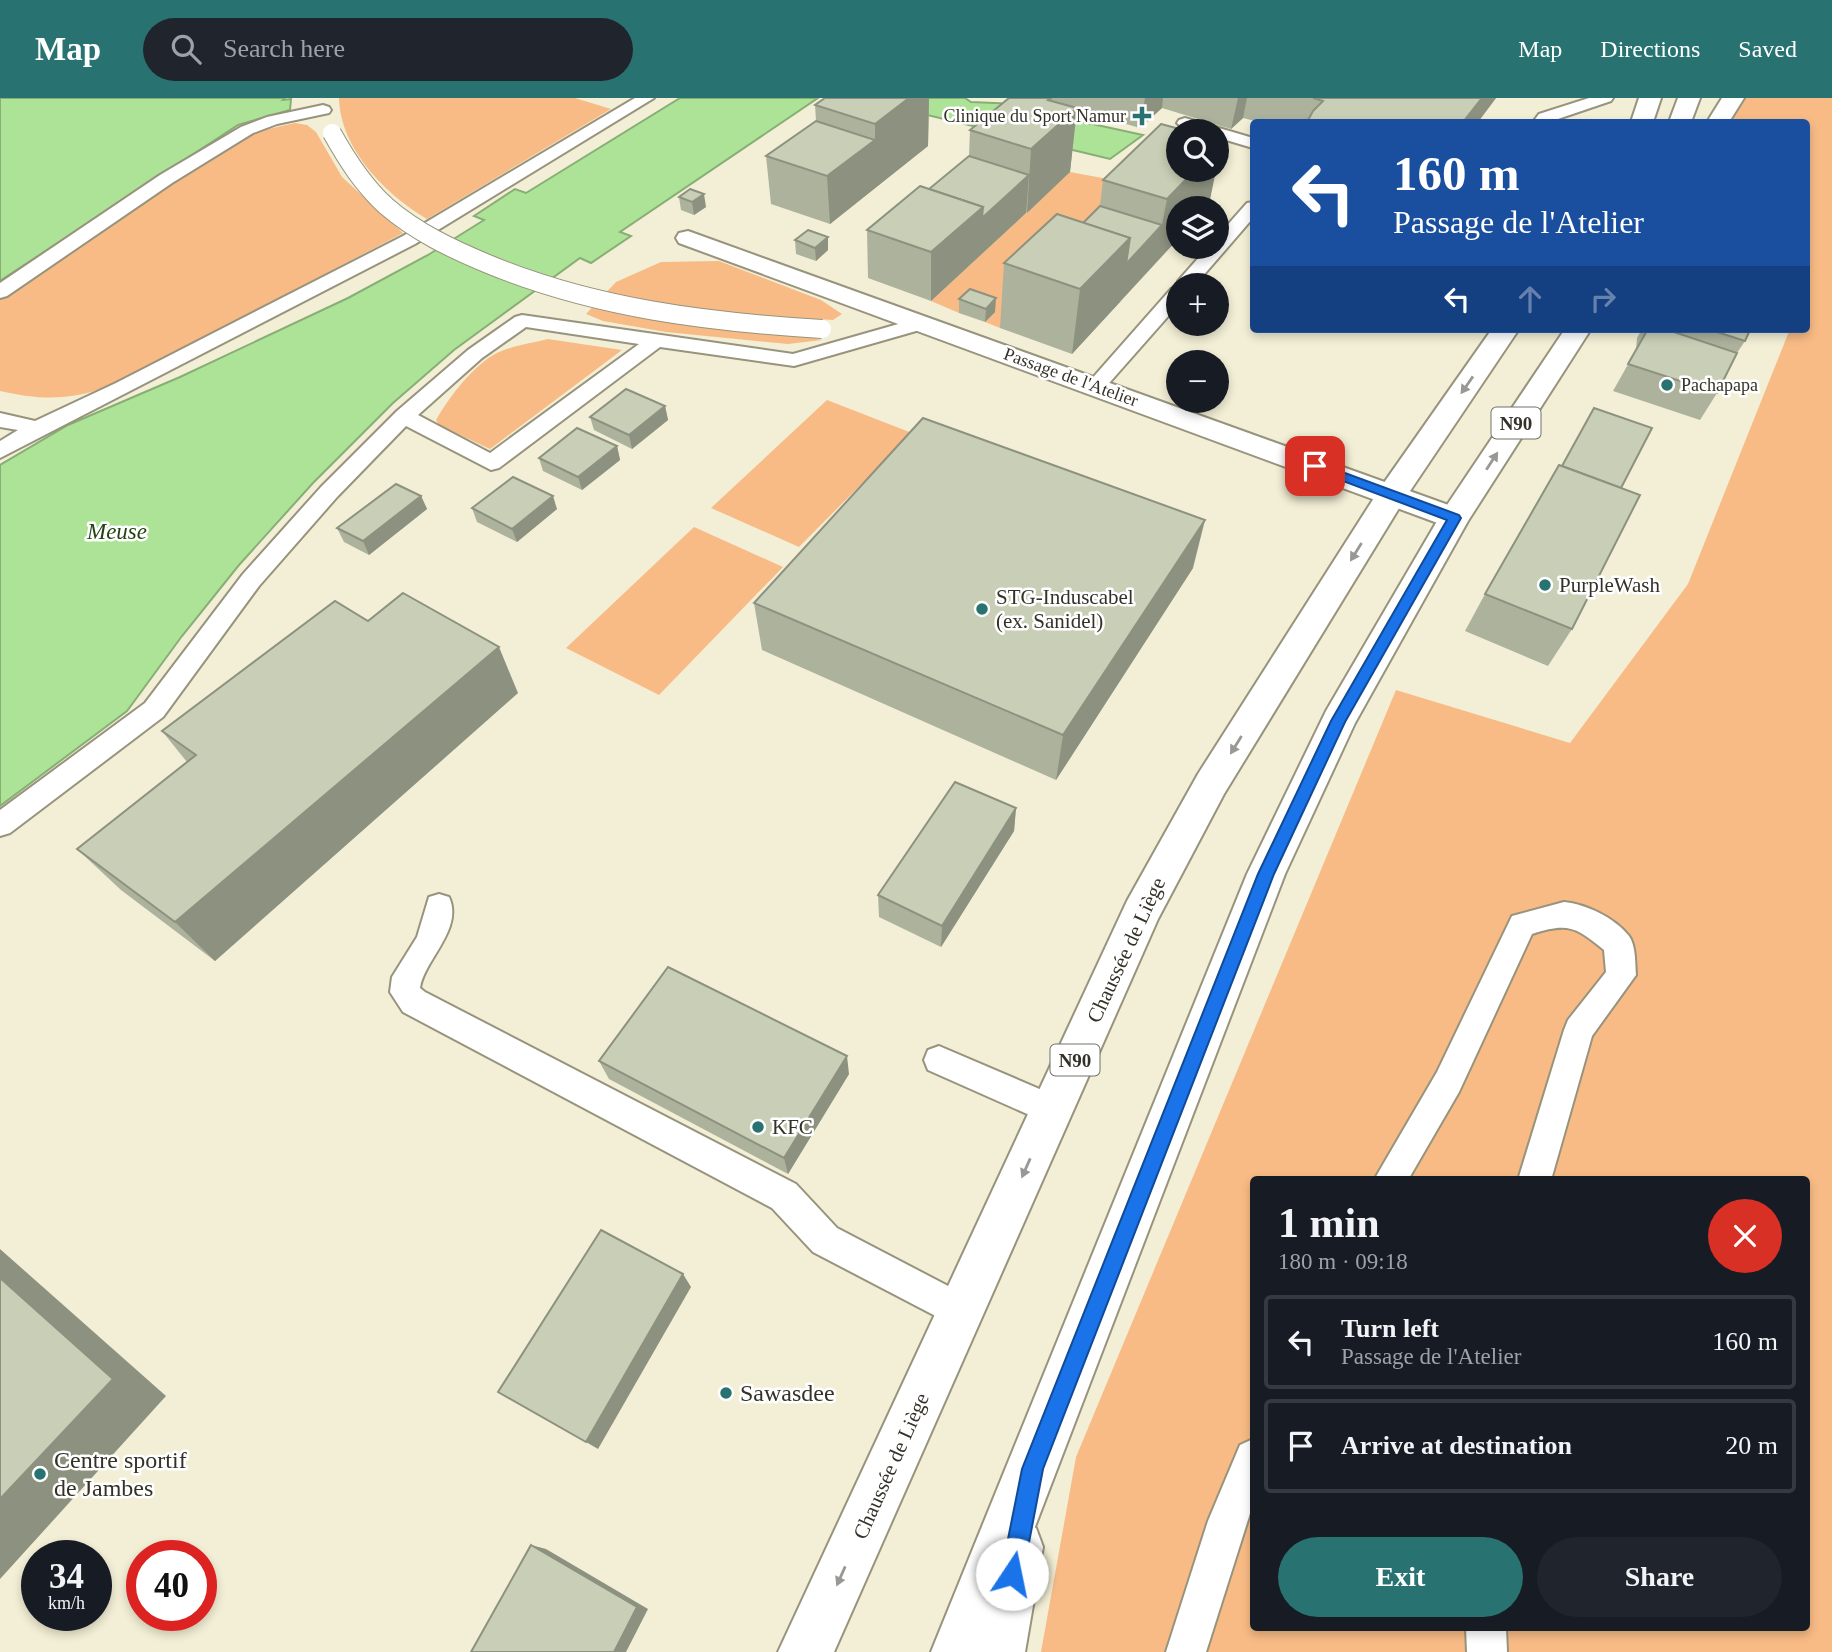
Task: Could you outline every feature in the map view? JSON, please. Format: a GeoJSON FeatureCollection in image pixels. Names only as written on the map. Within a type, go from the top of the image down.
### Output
{"type":"FeatureCollection","features":[{"type":"Feature","properties":{"kind":"main road"},"geometry":{"type":"LineString","coordinates":[[1643,119],[1650,98]]}},
{"type":"Feature","properties":{"kind":"main road"},"geometry":{"type":"LineString","coordinates":[[1682,119],[1689,98]]}},
{"type":"Feature","properties":{"kind":"main road"},"geometry":{"type":"LineString","coordinates":[[1720,119],[1733,98]]}},
{"type":"Feature","properties":{"kind":"main road","name":"Passage de l'Atelier"},"geometry":{"type":"LineString","coordinates":[[688,238],[1454,518]]}},
{"type":"Feature","properties":{"kind":"main road","name":"Chaussée de Liège"},"geometry":{"type":"LineString","coordinates":[[806,1652],[1141,913],[1211,784],[1392,494],[1503,333]]}},
{"type":"Feature","properties":{"kind":"main road","name":"N90"},"geometry":{"type":"LineString","coordinates":[[959,1652],[1266,874],[1338,721],[1454,518],[1575,333]]}},
{"type":"Feature","properties":{"kind":"main road"},"geometry":{"type":"LineString","coordinates":[[998,1652],[1032,1469]]}},
{"type":"Feature","properties":{"kind":"lane"},"geometry":{"type":"LineString","coordinates":[[0,451],[37,428],[123,387],[409,240],[646,98]]}},
{"type":"Feature","properties":{"kind":"lane"},"geometry":{"type":"LineString","coordinates":[[1543,119],[1605,98]]}},
{"type":"Feature","properties":{"kind":"lane"},"geometry":{"type":"LineString","coordinates":[[0,292],[166,179],[247,130],[324,104],[332,133],[375,195],[449,247],[534,284],[638,311],[750,326],[822,329],[923,323]]}},
{"type":"Feature","properties":{"kind":"lane"},"geometry":{"type":"LineString","coordinates":[[1229,136],[1250,142]]}},
{"type":"Feature","properties":{"kind":"lane"},"geometry":{"type":"LineString","coordinates":[[1195,273],[1250,210]]}},
{"type":"Feature","properties":{"kind":"lane"},"geometry":{"type":"LineString","coordinates":[[1096,386],[1166,307]]}},
{"type":"Feature","properties":{"kind":"lane"},"geometry":{"type":"LineString","coordinates":[[0,825],[154,710],[251,580],[329,492],[404,416],[475,354],[522,321],[794,360],[923,323]]}},
{"type":"Feature","properties":{"kind":"lane"},"geometry":{"type":"LineString","coordinates":[[404,416],[491,463],[654,341]]}},
{"type":"Feature","properties":{"kind":"lane"},"geometry":{"type":"LineString","coordinates":[[0,420],[37,428]]}},
{"type":"Feature","properties":{"kind":"lane"},"geometry":{"type":"LineString","coordinates":[[439,906],[430,941],[407,977],[405,992],[414,1002],[784,1196],[825,1240],[961,1311]]}},
{"type":"Feature","properties":{"kind":"lane"},"geometry":{"type":"LineString","coordinates":[[1392,1176],[1448,1082],[1522,925],[1558,913],[1586,918],[1618,944],[1621,975],[1579,1030],[1535,1176]]}},
{"type":"Feature","properties":{"kind":"lane"},"geometry":{"type":"LineString","coordinates":[[939,1060],[1052,1110]]}},
{"type":"Feature","properties":{"kind":"lane"},"geometry":{"type":"LineString","coordinates":[[1186,1652],[1227,1521],[1250,1465]]}},
{"type":"Feature","properties":{"kind":"lane"},"geometry":{"type":"LineString","coordinates":[[1486,1631],[1487,1652]]}},
{"type":"Feature","properties":{"kind":"shaded area"},"geometry":{"type":"Polygon","coordinates":[[[339,98],[575,98],[611,109],[427,219],[396,197],[368,169],[347,135],[339,98]]]}},
{"type":"Feature","properties":{"kind":"shaded area"},"geometry":{"type":"Polygon","coordinates":[[[1745,98],[1832,98],[1832,1652],[1041,1652],[1076,1457],[1396,690],[1570,743],[1688,584],[1788,333],[1810,333],[1810,119],[1731,119],[1745,98]]]}},
{"type":"Feature","properties":{"kind":"shaded area"},"geometry":{"type":"Polygon","coordinates":[[[295,123],[307,125],[316,132],[342,177],[403,233],[114,385],[84,394],[58,397],[0,391],[0,298],[201,164],[255,132],[295,123]]]}},
{"type":"Feature","properties":{"kind":"shaded area"},"geometry":{"type":"Polygon","coordinates":[[[1070,172],[1151,187],[1069,260],[1000,328],[985,322],[970,303],[959,313],[931,301],[1070,172]]]}},
{"type":"Feature","properties":{"kind":"shaded area"},"geometry":{"type":"Polygon","coordinates":[[[719,261],[821,300],[842,314],[833,320],[798,318],[797,334],[822,340],[788,344],[666,332],[603,321],[586,314],[616,282],[661,262],[719,261]]]}},
{"type":"Feature","properties":{"kind":"shaded area"},"geometry":{"type":"Polygon","coordinates":[[[548,339],[622,350],[490,449],[439,425],[436,420],[448,402],[469,375],[486,360],[507,349],[548,339]]]}},
{"type":"Feature","properties":{"kind":"shaded area"},"geometry":{"type":"Polygon","coordinates":[[[827,400],[912,433],[799,547],[711,508],[827,400]]]}},
{"type":"Feature","properties":{"kind":"shaded area"},"geometry":{"type":"Polygon","coordinates":[[[694,527],[783,567],[659,695],[566,648],[694,527]]]}},
{"type":"Feature","properties":{"kind":"water"},"geometry":{"type":"Polygon","coordinates":[[[0,98],[291,99],[290,110],[238,125],[0,281],[0,98]]]}},
{"type":"Feature","properties":{"kind":"water","name":"Meuse"},"geometry":{"type":"Polygon","coordinates":[[[680,98],[818,98],[620,232],[631,236],[591,263],[580,258],[454,350],[393,403],[313,483],[239,565],[127,711],[0,806],[0,465],[68,425],[180,377],[348,298],[428,255],[484,220],[474,216],[515,189],[526,193],[680,98]]]}},
{"type":"Feature","properties":{"kind":"water"},"geometry":{"type":"Polygon","coordinates":[[[921,98],[965,98],[971,102],[1021,104],[1019,108],[1143,135],[1110,159],[927,115],[921,98]]]}},
{"type":"Feature","properties":{"kind":"building"},"geometry":{"type":"Polygon","coordinates":[[[825,98],[909,98],[875,124],[815,105],[825,98]]]}},
{"type":"Feature","properties":{"kind":"building"},"geometry":{"type":"Polygon","coordinates":[[[1009,98],[1051,98],[1048,100],[1077,108],[1031,149],[970,130],[1009,98]]]}},
{"type":"Feature","properties":{"kind":"building"},"geometry":{"type":"Polygon","coordinates":[[[1313,98],[1482,98],[1465,119],[1309,119],[1323,101],[1313,98]]]}},
{"type":"Feature","properties":{"kind":"building"},"geometry":{"type":"Polygon","coordinates":[[[816,121],[875,140],[827,176],[766,156],[816,121]]]}},
{"type":"Feature","properties":{"kind":"building"},"geometry":{"type":"Polygon","coordinates":[[[1161,124],[1166,125],[1166,182],[1183,182],[1170,196],[1166,196],[1166,199],[1103,180],[1161,124]]]}},
{"type":"Feature","properties":{"kind":"building"},"geometry":{"type":"Polygon","coordinates":[[[969,156],[1029,175],[982,218],[983,207],[929,189],[969,156]]]}},
{"type":"Feature","properties":{"kind":"building"},"geometry":{"type":"Polygon","coordinates":[[[920,186],[983,207],[931,252],[867,230],[920,186]]]}},
{"type":"Feature","properties":{"kind":"building"},"geometry":{"type":"Polygon","coordinates":[[[690,189],[704,194],[692,202],[679,197],[690,189]]]}},
{"type":"Feature","properties":{"kind":"building"},"geometry":{"type":"Polygon","coordinates":[[[1100,206],[1162,225],[1126,264],[1130,238],[1083,223],[1100,206]]]}},
{"type":"Feature","properties":{"kind":"building"},"geometry":{"type":"Polygon","coordinates":[[[1057,214],[1130,238],[1080,289],[1004,263],[1057,214]]]}},
{"type":"Feature","properties":{"kind":"building"},"geometry":{"type":"Polygon","coordinates":[[[808,230],[828,237],[815,248],[795,240],[808,230]]]}},
{"type":"Feature","properties":{"kind":"building"},"geometry":{"type":"Polygon","coordinates":[[[970,289],[996,298],[986,309],[959,299],[970,289]]]}},
{"type":"Feature","properties":{"kind":"building"},"geometry":{"type":"Polygon","coordinates":[[[1646,333],[1677,333],[1737,353],[1717,393],[1628,364],[1646,333]]]}},
{"type":"Feature","properties":{"kind":"building"},"geometry":{"type":"Polygon","coordinates":[[[1720,333],[1749,333],[1745,341],[1720,333]]]}},
{"type":"Feature","properties":{"kind":"building"},"geometry":{"type":"Polygon","coordinates":[[[626,389],[665,406],[629,435],[590,417],[626,389]]]}},
{"type":"Feature","properties":{"kind":"building"},"geometry":{"type":"Polygon","coordinates":[[[1594,408],[1652,428],[1621,488],[1562,466],[1594,408]]]}},
{"type":"Feature","properties":{"kind":"building","name":"STG-Induscabel (ex. Sanidel)"},"geometry":{"type":"Polygon","coordinates":[[[923,418],[1205,520],[1063,735],[754,603],[923,418]]]}},
{"type":"Feature","properties":{"kind":"building"},"geometry":{"type":"Polygon","coordinates":[[[577,428],[617,446],[578,477],[539,458],[577,428]]]}},
{"type":"Feature","properties":{"kind":"building"},"geometry":{"type":"Polygon","coordinates":[[[1559,465],[1640,495],[1572,629],[1485,594],[1559,465]]]}},
{"type":"Feature","properties":{"kind":"building"},"geometry":{"type":"Polygon","coordinates":[[[513,477],[553,496],[512,529],[472,508],[513,477]]]}},
{"type":"Feature","properties":{"kind":"building"},"geometry":{"type":"Polygon","coordinates":[[[396,484],[421,496],[363,541],[337,528],[396,484]]]}},
{"type":"Feature","properties":{"kind":"building"},"geometry":{"type":"Polygon","coordinates":[[[403,593],[499,647],[175,922],[77,849],[196,755],[162,731],[335,601],[368,621],[403,593]]]}},
{"type":"Feature","properties":{"kind":"building"},"geometry":{"type":"Polygon","coordinates":[[[955,782],[1016,808],[942,926],[878,895],[955,782]]]}},
{"type":"Feature","properties":{"kind":"building","name":"KFC"},"geometry":{"type":"Polygon","coordinates":[[[668,967],[847,1056],[784,1158],[599,1061],[668,967]]]}},
{"type":"Feature","properties":{"kind":"building"},"geometry":{"type":"Polygon","coordinates":[[[601,1230],[683,1274],[586,1442],[498,1392],[601,1230]]]}},
{"type":"Feature","properties":{"kind":"building"},"geometry":{"type":"Polygon","coordinates":[[[0,1278],[113,1379],[0,1499],[0,1278]]]}},
{"type":"Feature","properties":{"kind":"building"},"geometry":{"type":"Polygon","coordinates":[[[531,1545],[637,1607],[614,1652],[471,1652],[531,1545]]]}},
{"type":"Feature","properties":{"kind":"place","name":"Clinique du Sport Namur"},"geometry":{"type":"Point","coordinates":[1142,116]}},
{"type":"Feature","properties":{"kind":"place","name":"Pachapapa"},"geometry":{"type":"Point","coordinates":[1667,385]}},
{"type":"Feature","properties":{"kind":"place","name":"PurpleWash"},"geometry":{"type":"Point","coordinates":[1545,585]}},
{"type":"Feature","properties":{"kind":"place","name":"STG-Induscabel (ex. Sanidel)"},"geometry":{"type":"Point","coordinates":[982,609]}},
{"type":"Feature","properties":{"kind":"place","name":"KFC"},"geometry":{"type":"Point","coordinates":[758,1127]}},
{"type":"Feature","properties":{"kind":"place","name":"Sawasdee"},"geometry":{"type":"Point","coordinates":[726,1393]}},
{"type":"Feature","properties":{"kind":"place","name":"Centre sportif de Jambes"},"geometry":{"type":"Point","coordinates":[40,1474]}},
{"type":"Feature","properties":{"kind":"route"},"geometry":{"type":"LineString","coordinates":[[1012,1574],[1032,1469],[1266,874],[1338,721],[1454,518],[1315,466]]}}]}
